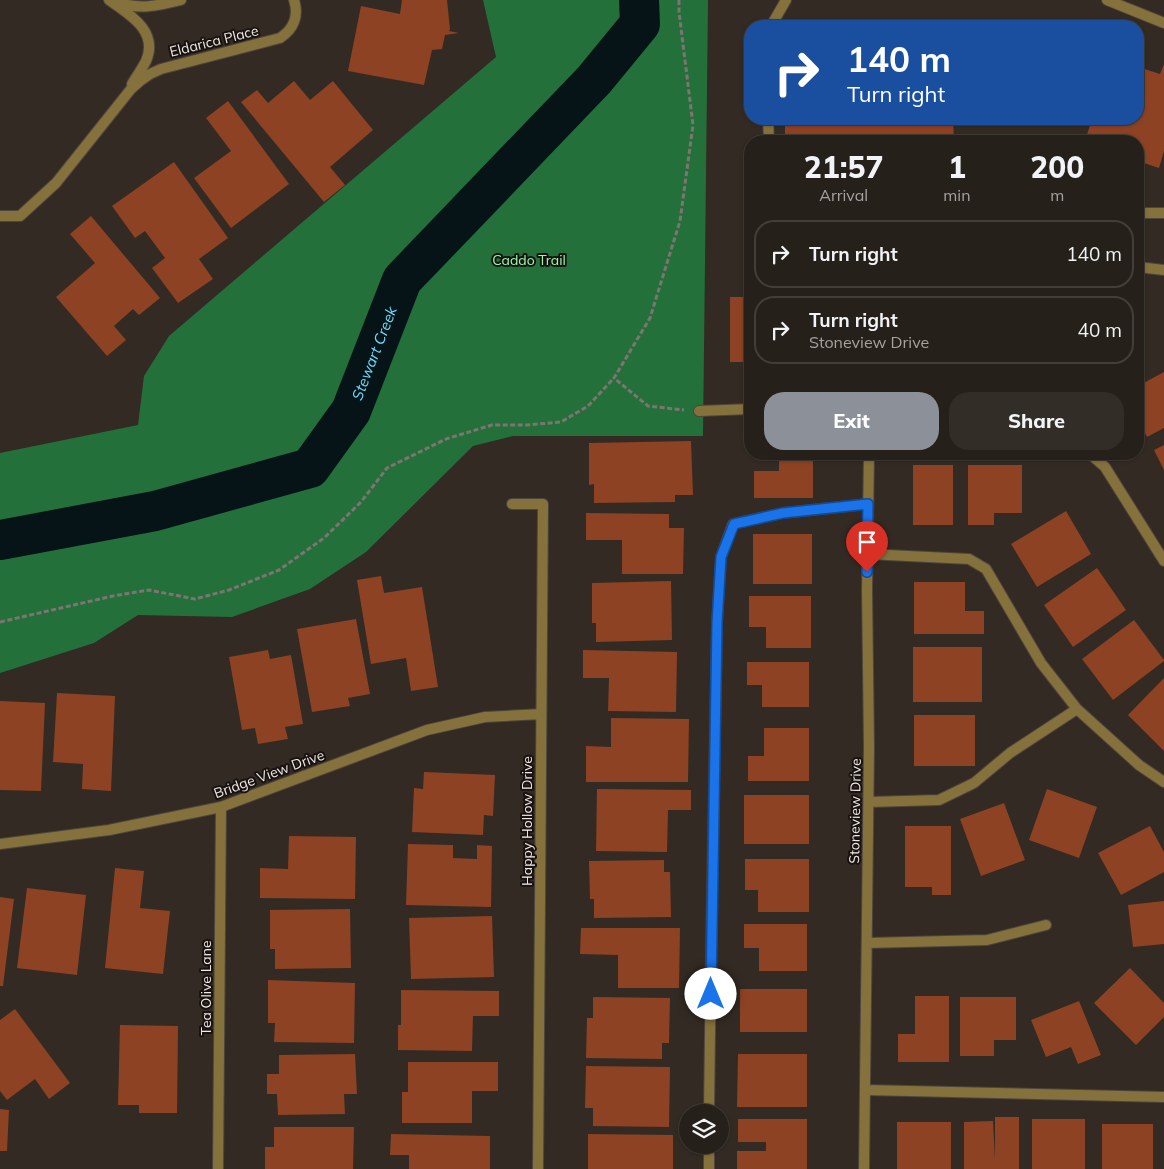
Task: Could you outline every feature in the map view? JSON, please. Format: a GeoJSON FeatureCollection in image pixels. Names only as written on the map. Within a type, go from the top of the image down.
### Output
{"type":"FeatureCollection","features":[{"type":"Feature","properties":{"kind":"street","name":"Eldarica Place"},"geometry":{"type":"LineString","coordinates":[[110,0],[124,5],[151,7],[181,0]]}},
{"type":"Feature","properties":{"kind":"street","name":"Eldarica Place"},"geometry":{"type":"LineString","coordinates":[[110,0],[139,23],[145,32],[148,42],[147,59],[121,102]]}},
{"type":"Feature","properties":{"kind":"street","name":"Eldarica Place"},"geometry":{"type":"LineString","coordinates":[[0,216],[20,216],[56,183],[131,89],[140,81],[161,69],[280,38],[288,32],[294,22],[296,13],[294,0]]}},
{"type":"Feature","properties":{"kind":"street"},"geometry":{"type":"LineString","coordinates":[[774,20],[786,0]]}},
{"type":"Feature","properties":{"kind":"street"},"geometry":{"type":"LineString","coordinates":[[1107,0],[1164,23]]}},
{"type":"Feature","properties":{"kind":"street"},"geometry":{"type":"LineString","coordinates":[[1144,213],[1164,213]]}},
{"type":"Feature","properties":{"kind":"street"},"geometry":{"type":"LineString","coordinates":[[1144,268],[1164,270]]}},
{"type":"Feature","properties":{"kind":"street"},"geometry":{"type":"LineString","coordinates":[[699,411],[744,409]]}},
{"type":"Feature","properties":{"kind":"street","name":"Stoneview Drive"},"geometry":{"type":"LineString","coordinates":[[864,1169],[869,747],[867,554],[869,460]]}},
{"type":"Feature","properties":{"kind":"street"},"geometry":{"type":"LineString","coordinates":[[1097,460],[1105,467],[1164,561]]}},
{"type":"Feature","properties":{"kind":"street","name":"Happy Hollow Drive"},"geometry":{"type":"LineString","coordinates":[[512,504],[543,504],[538,1169]]}},
{"type":"Feature","properties":{"kind":"street"},"geometry":{"type":"LineString","coordinates":[[709,1104],[717,633],[721,557],[734,524],[783,513],[868,504]]}},
{"type":"Feature","properties":{"kind":"street"},"geometry":{"type":"LineString","coordinates":[[867,554],[969,559],[986,569],[1041,663],[1077,709],[1139,765],[1164,782]]}},
{"type":"Feature","properties":{"kind":"street"},"geometry":{"type":"LineString","coordinates":[[868,802],[939,800],[974,783],[1010,754],[1077,709]]}},
{"type":"Feature","properties":{"kind":"street","name":"Bridge View Drive"},"geometry":{"type":"LineString","coordinates":[[0,844],[109,830],[221,807],[428,730],[485,717],[542,714]]}},
{"type":"Feature","properties":{"kind":"street","name":"Tea Olive Lane"},"geometry":{"type":"LineString","coordinates":[[218,1169],[221,807]]}},
{"type":"Feature","properties":{"kind":"street"},"geometry":{"type":"LineString","coordinates":[[867,943],[987,940],[1046,925]]}},
{"type":"Feature","properties":{"kind":"street"},"geometry":{"type":"LineString","coordinates":[[865,1090],[1164,1097]]}},
{"type":"Feature","properties":{"kind":"street"},"geometry":{"type":"LineString","coordinates":[[709,1154],[709,1169]]}},
{"type":"Feature","properties":{"kind":"path"},"geometry":{"type":"LineString","coordinates":[[0,622],[113,596],[149,590],[195,598],[229,590],[279,570],[324,538],[361,502],[387,468],[446,438],[492,425],[527,425],[561,422],[588,406],[614,378],[650,318],[680,221],[693,125],[679,0]]}},
{"type":"Feature","properties":{"kind":"path"},"geometry":{"type":"LineString","coordinates":[[614,378],[648,406],[699,411]]}},
{"type":"Feature","properties":{"kind":"green space","name":"Caddo Trail"},"geometry":{"type":"Polygon","coordinates":[[[483,0],[708,0],[703,436],[513,436],[473,446],[366,552],[310,589],[232,617],[138,615],[94,643],[0,673],[0,453],[138,425],[144,376],[169,336],[496,57],[483,0]]]}},
{"type":"Feature","properties":{"kind":"building"},"geometry":{"type":"Polygon","coordinates":[[[402,0],[447,0],[449,31],[459,33],[445,35],[442,49],[432,50],[424,85],[348,71],[361,6],[400,14],[402,0]]]}},
{"type":"Feature","properties":{"kind":"building"},"geometry":{"type":"Polygon","coordinates":[[[1164,64],[1164,151],[1159,168],[1144,163],[1144,135],[1087,135],[1090,125],[1144,125],[1144,69],[1160,74],[1164,64]]]}},
{"type":"Feature","properties":{"kind":"building"},"geometry":{"type":"Polygon","coordinates":[[[294,81],[310,100],[333,81],[373,130],[330,167],[345,185],[324,202],[241,102],[257,90],[268,103],[294,81]]]}},
{"type":"Feature","properties":{"kind":"building"},"geometry":{"type":"Polygon","coordinates":[[[228,101],[289,184],[231,228],[194,178],[231,151],[206,118],[228,101]]]}},
{"type":"Feature","properties":{"kind":"building"},"geometry":{"type":"Polygon","coordinates":[[[785,125],[953,125],[954,135],[785,135],[785,125]]]}},
{"type":"Feature","properties":{"kind":"building"},"geometry":{"type":"Polygon","coordinates":[[[174,162],[228,238],[199,259],[213,279],[178,303],[152,268],[165,258],[145,231],[135,238],[112,206],[174,162]]]}},
{"type":"Feature","properties":{"kind":"building"},"geometry":{"type":"Polygon","coordinates":[[[91,216],[160,298],[139,315],[133,309],[114,326],[126,340],[107,356],[56,297],[95,263],[70,234],[91,216]]]}},
{"type":"Feature","properties":{"kind":"building"},"geometry":{"type":"Polygon","coordinates":[[[730,297],[744,297],[744,362],[730,362],[730,297]]]}},
{"type":"Feature","properties":{"kind":"building"},"geometry":{"type":"Polygon","coordinates":[[[1164,372],[1164,428],[1147,437],[1144,431],[1144,383],[1164,372]]]}},
{"type":"Feature","properties":{"kind":"building"},"geometry":{"type":"Polygon","coordinates":[[[691,441],[693,495],[675,495],[675,502],[594,503],[594,484],[589,485],[589,443],[691,441]]]}},
{"type":"Feature","properties":{"kind":"building"},"geometry":{"type":"Polygon","coordinates":[[[1164,445],[1164,470],[1154,450],[1164,445]]]}},
{"type":"Feature","properties":{"kind":"building"},"geometry":{"type":"Polygon","coordinates":[[[779,460],[813,460],[813,498],[754,498],[754,471],[779,471],[779,460]]]}},
{"type":"Feature","properties":{"kind":"building"},"geometry":{"type":"Polygon","coordinates":[[[913,465],[953,465],[953,525],[913,525],[913,465]]]}},
{"type":"Feature","properties":{"kind":"building"},"geometry":{"type":"Polygon","coordinates":[[[968,465],[1022,465],[1022,513],[994,513],[994,525],[968,525],[968,465]]]}},
{"type":"Feature","properties":{"kind":"building"},"geometry":{"type":"Polygon","coordinates":[[[1066,511],[1091,554],[1037,587],[1011,544],[1066,511]]]}},
{"type":"Feature","properties":{"kind":"building"},"geometry":{"type":"Polygon","coordinates":[[[586,513],[669,514],[669,528],[684,528],[683,574],[622,574],[622,540],[586,540],[586,513]]]}},
{"type":"Feature","properties":{"kind":"building"},"geometry":{"type":"Polygon","coordinates":[[[753,534],[812,534],[812,584],[753,584],[753,534]]]}},
{"type":"Feature","properties":{"kind":"building"},"geometry":{"type":"Polygon","coordinates":[[[1097,568],[1126,610],[1073,647],[1044,605],[1097,568]]]}},
{"type":"Feature","properties":{"kind":"building"},"geometry":{"type":"Polygon","coordinates":[[[381,576],[384,593],[422,587],[438,687],[411,691],[406,658],[371,664],[357,580],[381,576]]]}},
{"type":"Feature","properties":{"kind":"building"},"geometry":{"type":"Polygon","coordinates":[[[671,581],[672,640],[596,642],[596,623],[592,623],[592,583],[671,581]]]}},
{"type":"Feature","properties":{"kind":"building"},"geometry":{"type":"Polygon","coordinates":[[[914,582],[965,582],[965,611],[984,611],[984,634],[914,634],[914,582]]]}},
{"type":"Feature","properties":{"kind":"building"},"geometry":{"type":"Polygon","coordinates":[[[749,596],[811,596],[811,648],[766,648],[766,627],[749,627],[749,596]]]}},
{"type":"Feature","properties":{"kind":"building"},"geometry":{"type":"Polygon","coordinates":[[[356,619],[370,694],[348,698],[350,706],[312,712],[297,629],[356,619]]]}},
{"type":"Feature","properties":{"kind":"building"},"geometry":{"type":"Polygon","coordinates":[[[1134,620],[1164,661],[1113,700],[1082,659],[1134,620]]]}},
{"type":"Feature","properties":{"kind":"building"},"geometry":{"type":"Polygon","coordinates":[[[913,647],[982,647],[982,702],[913,702],[913,647]]]}},
{"type":"Feature","properties":{"kind":"building"},"geometry":{"type":"Polygon","coordinates":[[[268,650],[270,659],[291,655],[303,724],[285,727],[288,739],[258,744],[255,728],[242,730],[229,657],[268,650]]]}},
{"type":"Feature","properties":{"kind":"building"},"geometry":{"type":"Polygon","coordinates":[[[583,650],[677,652],[676,712],[608,711],[609,678],[583,678],[583,650]]]}},
{"type":"Feature","properties":{"kind":"building"},"geometry":{"type":"Polygon","coordinates":[[[747,662],[809,662],[809,707],[762,707],[762,685],[747,685],[747,662]]]}},
{"type":"Feature","properties":{"kind":"building"},"geometry":{"type":"Polygon","coordinates":[[[1164,678],[1164,751],[1128,715],[1164,678]]]}},
{"type":"Feature","properties":{"kind":"building"},"geometry":{"type":"Polygon","coordinates":[[[57,693],[115,696],[111,791],[82,789],[83,764],[53,762],[57,693]]]}},
{"type":"Feature","properties":{"kind":"building"},"geometry":{"type":"Polygon","coordinates":[[[0,701],[45,703],[41,791],[0,790],[0,701]]]}},
{"type":"Feature","properties":{"kind":"building"},"geometry":{"type":"Polygon","coordinates":[[[914,715],[975,715],[975,766],[914,766],[914,715]]]}},
{"type":"Feature","properties":{"kind":"building"},"geometry":{"type":"Polygon","coordinates":[[[611,718],[689,719],[688,782],[586,782],[586,746],[611,747],[611,718]]]}},
{"type":"Feature","properties":{"kind":"building"},"geometry":{"type":"Polygon","coordinates":[[[764,728],[809,728],[809,781],[748,781],[748,756],[764,756],[764,728]]]}},
{"type":"Feature","properties":{"kind":"building"},"geometry":{"type":"Polygon","coordinates":[[[424,772],[495,775],[493,816],[484,815],[483,835],[412,832],[414,788],[423,789],[424,772]]]}},
{"type":"Feature","properties":{"kind":"building"},"geometry":{"type":"Polygon","coordinates":[[[597,789],[691,790],[691,810],[668,810],[667,852],[596,851],[597,789]]]}},
{"type":"Feature","properties":{"kind":"building"},"geometry":{"type":"Polygon","coordinates":[[[1047,789],[1097,807],[1079,858],[1029,840],[1047,789]]]}},
{"type":"Feature","properties":{"kind":"building"},"geometry":{"type":"Polygon","coordinates":[[[744,795],[809,795],[809,844],[744,844],[744,795]]]}},
{"type":"Feature","properties":{"kind":"building"},"geometry":{"type":"Polygon","coordinates":[[[1004,803],[1025,860],[981,876],[960,819],[1004,803]]]}},
{"type":"Feature","properties":{"kind":"building"},"geometry":{"type":"Polygon","coordinates":[[[905,826],[951,826],[951,895],[932,895],[932,887],[905,887],[905,826]]]}},
{"type":"Feature","properties":{"kind":"building"},"geometry":{"type":"Polygon","coordinates":[[[1150,826],[1164,852],[1164,872],[1121,895],[1098,853],[1150,826]]]}},
{"type":"Feature","properties":{"kind":"building"},"geometry":{"type":"Polygon","coordinates":[[[289,836],[356,837],[355,899],[260,898],[260,868],[288,869],[289,836]]]}},
{"type":"Feature","properties":{"kind":"building"},"geometry":{"type":"Polygon","coordinates":[[[408,844],[453,845],[453,858],[477,859],[477,845],[492,846],[491,907],[406,905],[408,844]]]}},
{"type":"Feature","properties":{"kind":"building"},"geometry":{"type":"Polygon","coordinates":[[[745,859],[809,859],[809,912],[758,912],[758,890],[745,890],[745,859]]]}},
{"type":"Feature","properties":{"kind":"building"},"geometry":{"type":"Polygon","coordinates":[[[664,860],[664,872],[670,872],[671,917],[594,918],[594,899],[590,899],[589,861],[664,860]]]}},
{"type":"Feature","properties":{"kind":"building"},"geometry":{"type":"Polygon","coordinates":[[[115,868],[144,871],[140,908],[170,911],[163,974],[105,968],[115,868]]]}},
{"type":"Feature","properties":{"kind":"building"},"geometry":{"type":"Polygon","coordinates":[[[27,888],[86,895],[77,975],[17,968],[27,888]]]}},
{"type":"Feature","properties":{"kind":"building"},"geometry":{"type":"Polygon","coordinates":[[[0,897],[14,899],[3,986],[0,986],[0,897]]]}},
{"type":"Feature","properties":{"kind":"building"},"geometry":{"type":"Polygon","coordinates":[[[1164,901],[1164,944],[1133,947],[1128,905],[1164,901]]]}},
{"type":"Feature","properties":{"kind":"building"},"geometry":{"type":"Polygon","coordinates":[[[350,909],[351,968],[275,969],[275,949],[270,949],[270,910],[350,909]]]}},
{"type":"Feature","properties":{"kind":"building"},"geometry":{"type":"Polygon","coordinates":[[[492,916],[494,977],[411,979],[409,918],[492,916]]]}},
{"type":"Feature","properties":{"kind":"building"},"geometry":{"type":"Polygon","coordinates":[[[744,924],[807,924],[807,971],[759,971],[759,948],[744,948],[744,924]]]}},
{"type":"Feature","properties":{"kind":"building"},"geometry":{"type":"Polygon","coordinates":[[[581,928],[680,928],[679,988],[618,988],[618,955],[580,954],[581,928]]]}},
{"type":"Feature","properties":{"kind":"building"},"geometry":{"type":"Polygon","coordinates":[[[1130,968],[1164,1003],[1164,1017],[1136,1045],[1094,1003],[1130,968]]]}},
{"type":"Feature","properties":{"kind":"building"},"geometry":{"type":"Polygon","coordinates":[[[268,980],[355,983],[354,1043],[274,1042],[275,1023],[268,1023],[268,980]]]}},
{"type":"Feature","properties":{"kind":"building"},"geometry":{"type":"Polygon","coordinates":[[[740,989],[807,989],[807,1032],[740,1032],[740,989]]]}},
{"type":"Feature","properties":{"kind":"building"},"geometry":{"type":"Polygon","coordinates":[[[401,990],[499,991],[499,1016],[473,1016],[472,1051],[398,1050],[398,1025],[401,1025],[401,990]]]}},
{"type":"Feature","properties":{"kind":"building"},"geometry":{"type":"Polygon","coordinates":[[[915,996],[949,996],[949,1062],[898,1062],[898,1034],[915,1034],[915,996]]]}},
{"type":"Feature","properties":{"kind":"building"},"geometry":{"type":"Polygon","coordinates":[[[593,997],[670,998],[669,1043],[662,1043],[662,1059],[586,1058],[587,1018],[593,1018],[593,997]]]}},
{"type":"Feature","properties":{"kind":"building"},"geometry":{"type":"Polygon","coordinates":[[[960,997],[1016,997],[1016,1040],[994,1040],[994,1056],[960,1056],[960,997]]]}},
{"type":"Feature","properties":{"kind":"building"},"geometry":{"type":"Polygon","coordinates":[[[1079,1001],[1101,1055],[1078,1064],[1071,1047],[1046,1057],[1031,1020],[1079,1001]]]}},
{"type":"Feature","properties":{"kind":"building"},"geometry":{"type":"Polygon","coordinates":[[[15,1009],[70,1083],[49,1099],[35,1079],[7,1100],[0,1091],[0,1020],[15,1009]]]}},
{"type":"Feature","properties":{"kind":"building"},"geometry":{"type":"Polygon","coordinates":[[[120,1025],[178,1026],[177,1113],[139,1113],[139,1105],[118,1105],[120,1025]]]}},
{"type":"Feature","properties":{"kind":"building"},"geometry":{"type":"Polygon","coordinates":[[[355,1054],[357,1094],[344,1094],[345,1114],[278,1115],[277,1094],[267,1094],[267,1074],[279,1074],[279,1055],[355,1054]]]}},
{"type":"Feature","properties":{"kind":"building"},"geometry":{"type":"Polygon","coordinates":[[[738,1054],[807,1054],[807,1107],[737,1107],[738,1054]]]}},
{"type":"Feature","properties":{"kind":"building"},"geometry":{"type":"Polygon","coordinates":[[[408,1062],[498,1062],[498,1091],[472,1091],[472,1123],[402,1123],[402,1092],[408,1092],[408,1062]]]}},
{"type":"Feature","properties":{"kind":"building"},"geometry":{"type":"Polygon","coordinates":[[[586,1066],[670,1067],[669,1127],[593,1126],[593,1108],[585,1108],[586,1066]]]}},
{"type":"Feature","properties":{"kind":"building"},"geometry":{"type":"Polygon","coordinates":[[[0,1109],[9,1110],[7,1151],[0,1151],[0,1109]]]}},
{"type":"Feature","properties":{"kind":"building"},"geometry":{"type":"Polygon","coordinates":[[[995,1117],[1019,1117],[1019,1169],[964,1169],[964,1122],[993,1121],[995,1159],[995,1117]]]}},
{"type":"Feature","properties":{"kind":"building"},"geometry":{"type":"Polygon","coordinates":[[[738,1119],[807,1119],[807,1169],[737,1169],[737,1151],[766,1151],[766,1142],[738,1142],[738,1119]]]}},
{"type":"Feature","properties":{"kind":"building"},"geometry":{"type":"Polygon","coordinates":[[[1032,1119],[1085,1119],[1085,1169],[1032,1169],[1032,1119]]]}},
{"type":"Feature","properties":{"kind":"building"},"geometry":{"type":"Polygon","coordinates":[[[897,1122],[951,1122],[951,1169],[897,1169],[897,1122]]]}},
{"type":"Feature","properties":{"kind":"building"},"geometry":{"type":"Polygon","coordinates":[[[1102,1124],[1153,1124],[1153,1169],[1102,1169],[1102,1124]]]}},
{"type":"Feature","properties":{"kind":"building"},"geometry":{"type":"Polygon","coordinates":[[[274,1127],[354,1127],[353,1169],[265,1169],[265,1147],[274,1147],[274,1127]]]}},
{"type":"Feature","properties":{"kind":"building"},"geometry":{"type":"Polygon","coordinates":[[[391,1134],[490,1136],[490,1169],[409,1169],[409,1155],[390,1155],[391,1134]]]}},
{"type":"Feature","properties":{"kind":"building"},"geometry":{"type":"Polygon","coordinates":[[[588,1134],[673,1135],[673,1169],[588,1169],[588,1134]]]}},
{"type":"Feature","properties":{"kind":"waterway","name":"Stewart Creek"},"geometry":{"type":"LineString","coordinates":[[0,540],[155,511],[310,468],[351,411],[402,280],[594,80],[640,24],[639,0]]}},
{"type":"Feature","properties":{"kind":"route"},"geometry":{"type":"LineString","coordinates":[[711,994],[717,623],[721,557],[734,524],[783,513],[868,504],[867,572]]}}]}
